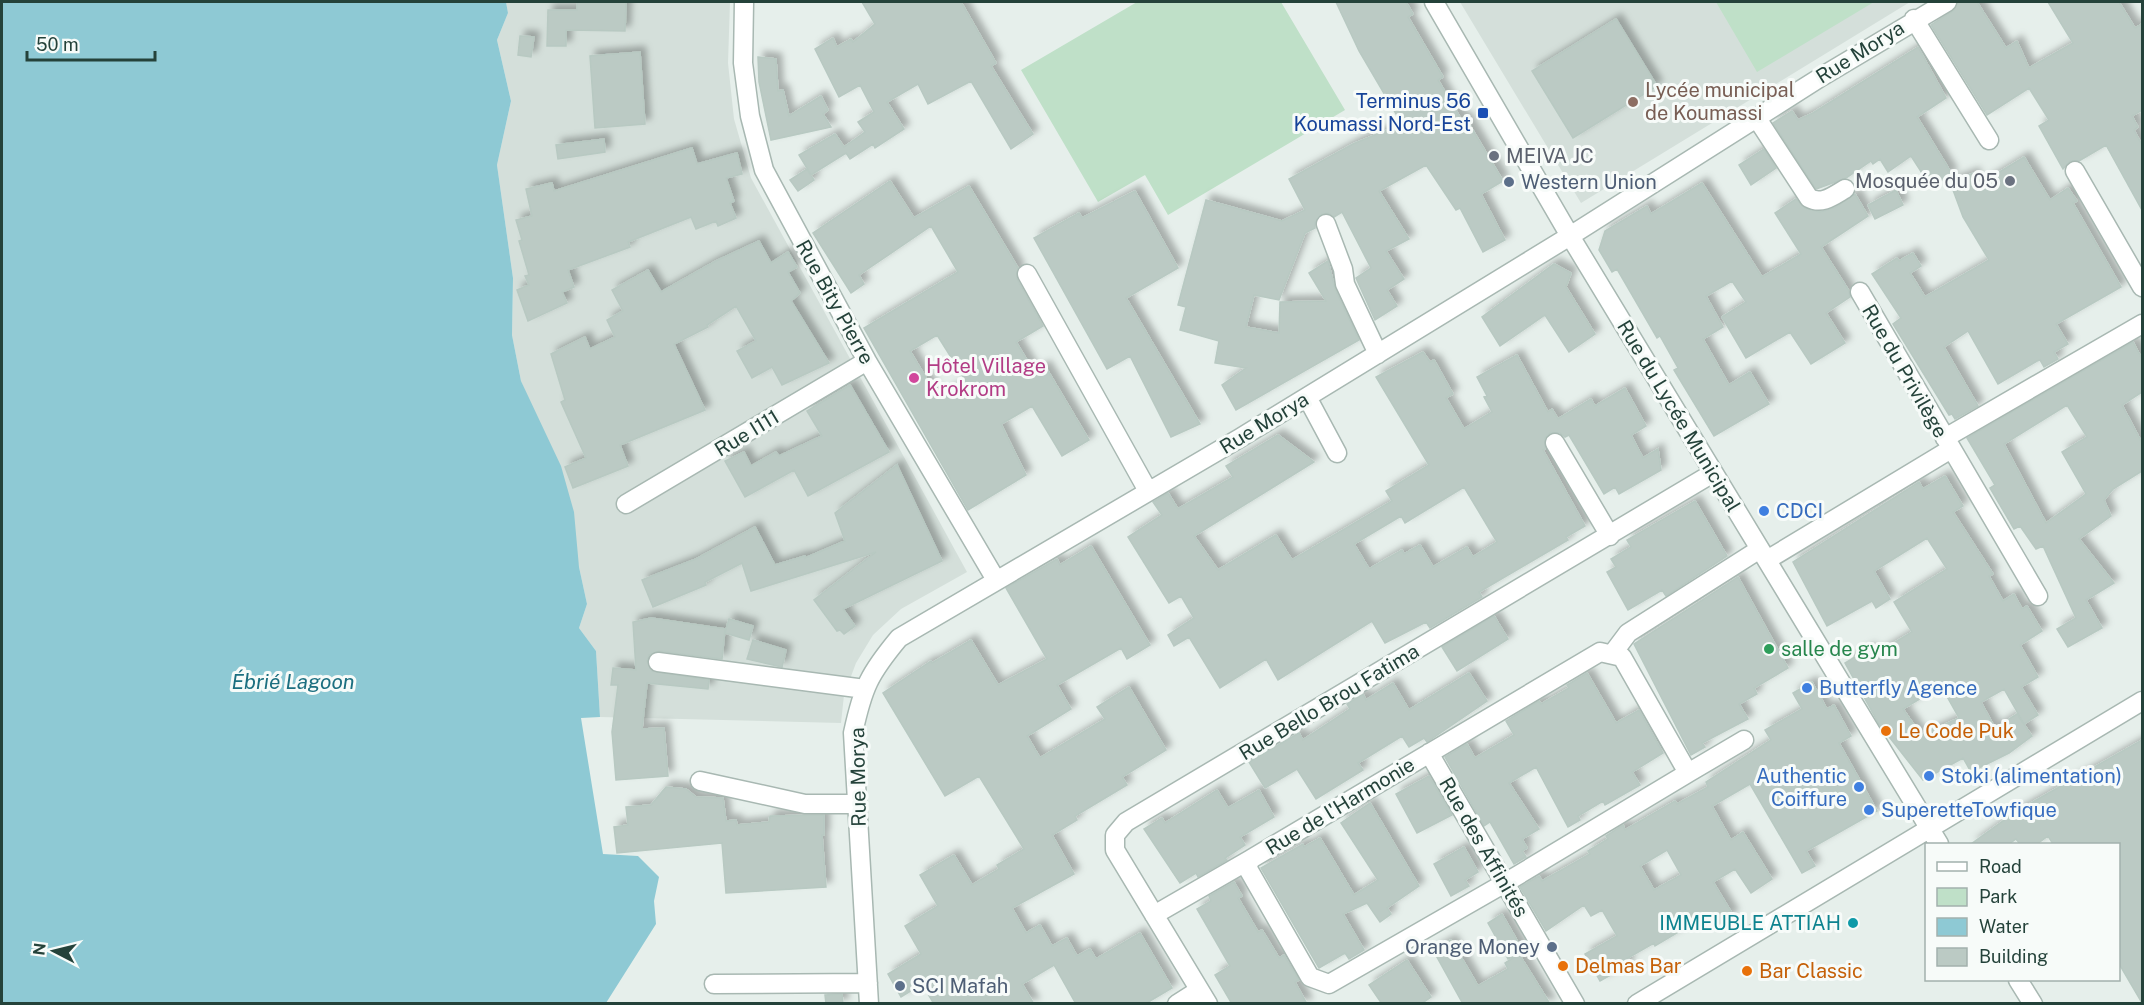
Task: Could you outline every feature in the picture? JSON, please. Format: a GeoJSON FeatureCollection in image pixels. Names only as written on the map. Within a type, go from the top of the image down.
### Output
{"type":"FeatureCollection","features":[{"type":"Feature","properties":{"kind":"street","name":"Rue Bity Pierre"},"geometry":{"type":"LineString","coordinates":[[744,2],[743,63],[750,116],[764,170],[867,361],[996,580]]}},
{"type":"Feature","properties":{"kind":"street","name":"Rue du Lycée Municipal"},"geometry":{"type":"LineString","coordinates":[[1434,2],[1570,236],[1938,843]]}},
{"type":"Feature","properties":{"kind":"street","name":"Rue Morya"},"geometry":{"type":"LineString","coordinates":[[869,1004],[854,732],[872,671],[899,638],[1378,354],[1914,19],[1947,2]]}},
{"type":"Feature","properties":{"kind":"street"},"geometry":{"type":"LineString","coordinates":[[1914,19],[1989,140]]}},
{"type":"Feature","properties":{"kind":"street"},"geometry":{"type":"LineString","coordinates":[[1756,117],[1809,198],[1816,202],[1845,189]]}},
{"type":"Feature","properties":{"kind":"street"},"geometry":{"type":"LineString","coordinates":[[2075,171],[2142,287]]}},
{"type":"Feature","properties":{"kind":"street"},"geometry":{"type":"LineString","coordinates":[[1326,224],[1343,268],[1345,284],[1378,354]]}},
{"type":"Feature","properties":{"kind":"street"},"geometry":{"type":"LineString","coordinates":[[1027,274],[1149,491]]}},
{"type":"Feature","properties":{"kind":"street","name":"Rue du Privilège"},"geometry":{"type":"LineString","coordinates":[[1860,292],[2038,596]]}},
{"type":"Feature","properties":{"kind":"street"},"geometry":{"type":"LineString","coordinates":[[1688,773],[1622,657],[1613,653],[1628,633],[1948,444],[2142,324]]}},
{"type":"Feature","properties":{"kind":"street","name":"Rue I111"},"geometry":{"type":"LineString","coordinates":[[626,504],[867,361]]}},
{"type":"Feature","properties":{"kind":"street"},"geometry":{"type":"LineString","coordinates":[[1307,397],[1337,453]]}},
{"type":"Feature","properties":{"kind":"street"},"geometry":{"type":"LineString","coordinates":[[1555,443],[1610,536]]}},
{"type":"Feature","properties":{"kind":"street","name":"Rue Bello Brou Fatima"},"geometry":{"type":"LineString","coordinates":[[1203,997],[1115,850],[1115,836],[1126,822],[1713,473]]}},
{"type":"Feature","properties":{"kind":"street","name":"Rue de l'Harmonie"},"geometry":{"type":"LineString","coordinates":[[1505,883],[1329,984],[1310,978],[1247,867],[1251,859],[1590,656],[1600,652],[1613,653]]}},
{"type":"Feature","properties":{"kind":"street"},"geometry":{"type":"LineString","coordinates":[[658,662],[865,689]]}},
{"type":"Feature","properties":{"kind":"street"},"geometry":{"type":"LineString","coordinates":[[1637,1004],[2142,701]]}},
{"type":"Feature","properties":{"kind":"street"},"geometry":{"type":"LineString","coordinates":[[1505,883],[1744,740]]}},
{"type":"Feature","properties":{"kind":"street","name":"Rue des Affinités"},"geometry":{"type":"LineString","coordinates":[[1429,753],[1575,1004]]}},
{"type":"Feature","properties":{"kind":"street"},"geometry":{"type":"LineString","coordinates":[[700,781],[805,804],[857,804]]}},
{"type":"Feature","properties":{"kind":"street"},"geometry":{"type":"LineString","coordinates":[[1154,915],[1251,859]]}},
{"type":"Feature","properties":{"kind":"street"},"geometry":{"type":"LineString","coordinates":[[2019,981],[2033,1004]]}},
{"type":"Feature","properties":{"kind":"street"},"geometry":{"type":"LineString","coordinates":[[714,984],[868,983]]}},
{"type":"Feature","properties":{"kind":"street"},"geometry":{"type":"LineString","coordinates":[[1177,1004],[1203,997]]}},
{"type":"Feature","properties":{"kind":"shaded area"},"geometry":{"type":"Polygon","coordinates":[[[506,2],[730,2],[728,63],[734,119],[751,178],[967,572],[901,609],[873,635],[856,663],[844,695],[841,723],[600,717],[596,651],[579,628],[587,604],[579,567],[537,420],[521,381],[512,335],[513,278],[497,165],[511,101],[497,40],[508,13],[506,2]]]}},
{"type":"Feature","properties":{"kind":"shaded area","name":"Lycée municipal de Koumassi"},"geometry":{"type":"Polygon","coordinates":[[[1460,2],[1910,2],[1581,203],[1460,2]]]}},
{"type":"Feature","properties":{"kind":"green space"},"geometry":{"type":"Polygon","coordinates":[[[1137,2],[1281,2],[1345,110],[1168,215],[1145,175],[1098,202],[1021,70],[1137,2]]]}},
{"type":"Feature","properties":{"kind":"green space"},"geometry":{"type":"Polygon","coordinates":[[[1716,2],[1874,2],[1757,72],[1716,2]]]}},
{"type":"Feature","properties":{"kind":"water","name":"Ébrié Lagoon"},"geometry":{"type":"Polygon","coordinates":[[[2,2],[506,2],[508,13],[497,40],[511,101],[497,165],[513,278],[512,335],[521,381],[561,466],[574,512],[579,567],[587,604],[579,628],[596,651],[600,717],[581,718],[603,854],[638,856],[659,877],[654,901],[656,924],[606,1003],[2,1003],[2,2]]]}},
{"type":"Feature","properties":{"kind":"building"},"geometry":{"type":"Polygon","coordinates":[[[577,2],[626,2],[625,31],[566,30],[566,46],[547,46],[548,10],[577,10],[577,2]]]}},
{"type":"Feature","properties":{"kind":"building"},"geometry":{"type":"Polygon","coordinates":[[[862,2],[961,2],[996,63],[991,66],[1033,134],[1011,149],[971,81],[928,104],[918,84],[887,102],[904,129],[875,148],[873,144],[850,159],[846,153],[811,175],[799,155],[835,134],[844,147],[865,132],[858,122],[874,112],[860,85],[839,97],[815,49],[833,38],[837,47],[851,39],[853,42],[875,24],[862,2]]]}},
{"type":"Feature","properties":{"kind":"building"},"geometry":{"type":"Polygon","coordinates":[[[1336,2],[1406,2],[1413,14],[1408,17],[1443,77],[1438,80],[1461,119],[1465,117],[1503,181],[1481,194],[1505,240],[1483,252],[1460,208],[1456,210],[1426,165],[1379,191],[1409,239],[1386,251],[1404,279],[1387,290],[1397,306],[1375,320],[1356,278],[1371,268],[1342,212],[1334,217],[1328,213],[1322,214],[1315,222],[1315,228],[1305,233],[1279,300],[1254,295],[1246,327],[1279,333],[1280,302],[1326,301],[1309,273],[1328,261],[1335,289],[1359,340],[1236,410],[1222,385],[1246,368],[1215,363],[1219,341],[1180,330],[1186,307],[1178,305],[1206,200],[1282,221],[1305,210],[1289,179],[1353,144],[1402,124],[1359,51],[1336,2]]]}},
{"type":"Feature","properties":{"kind":"building"},"geometry":{"type":"Polygon","coordinates":[[[1958,2],[1977,2],[2006,48],[2017,41],[2029,68],[2073,43],[2048,2],[2119,2],[2135,28],[2142,24],[2142,110],[2132,116],[2138,127],[2134,130],[2142,145],[2142,210],[2106,145],[2079,161],[2070,161],[2063,169],[2039,126],[2049,120],[2029,88],[1987,115],[1931,25],[1953,11],[1958,2]]]}},
{"type":"Feature","properties":{"kind":"building"},"geometry":{"type":"Polygon","coordinates":[[[1616,19],[1657,86],[1573,138],[1532,71],[1616,19]]]}},
{"type":"Feature","properties":{"kind":"building"},"geometry":{"type":"Polygon","coordinates":[[[520,36],[534,37],[531,57],[518,55],[520,36]]]}},
{"type":"Feature","properties":{"kind":"building"},"geometry":{"type":"Polygon","coordinates":[[[1918,47],[1946,98],[1917,117],[1952,174],[1931,187],[1911,156],[1888,172],[1880,159],[1873,164],[1871,161],[1846,178],[1816,189],[1773,123],[1792,111],[1798,120],[1813,113],[1918,47]]]}},
{"type":"Feature","properties":{"kind":"building"},"geometry":{"type":"Polygon","coordinates":[[[640,52],[645,124],[595,128],[590,56],[640,52]]]}},
{"type":"Feature","properties":{"kind":"building"},"geometry":{"type":"Polygon","coordinates":[[[758,57],[776,59],[778,91],[783,90],[789,116],[821,96],[828,110],[823,114],[831,127],[771,140],[759,82],[758,57]]]}},
{"type":"Feature","properties":{"kind":"building"},"geometry":{"type":"Polygon","coordinates":[[[604,139],[605,152],[558,159],[556,145],[604,139]]]}},
{"type":"Feature","properties":{"kind":"building"},"geometry":{"type":"Polygon","coordinates":[[[692,148],[697,164],[737,153],[742,174],[726,178],[734,201],[730,203],[736,218],[718,226],[716,221],[696,229],[691,217],[628,242],[630,247],[568,270],[574,287],[562,292],[567,303],[528,321],[517,290],[529,285],[525,276],[529,275],[519,241],[522,240],[516,220],[532,216],[526,189],[552,183],[554,191],[692,148]]]}},
{"type":"Feature","properties":{"kind":"building"},"geometry":{"type":"Polygon","coordinates":[[[1764,149],[1776,168],[1751,185],[1739,165],[1764,149]]]}},
{"type":"Feature","properties":{"kind":"building"},"geometry":{"type":"Polygon","coordinates":[[[2024,157],[2050,200],[2068,188],[2077,201],[2073,203],[2121,287],[2056,324],[2068,344],[2054,352],[2058,359],[2044,367],[2040,360],[2037,361],[1998,384],[1968,331],[1944,347],[1978,406],[1955,419],[1952,414],[1949,415],[1893,324],[1901,318],[1872,274],[1897,258],[1899,261],[1913,253],[1921,266],[1910,273],[1925,297],[1989,260],[1963,217],[1950,182],[1974,173],[1978,185],[2024,157]]]}},
{"type":"Feature","properties":{"kind":"building"},"geometry":{"type":"Polygon","coordinates":[[[807,169],[814,180],[798,191],[790,180],[807,169]]]}},
{"type":"Feature","properties":{"kind":"building"},"geometry":{"type":"Polygon","coordinates":[[[890,181],[914,218],[969,186],[1018,268],[1017,279],[1043,326],[1016,342],[1034,372],[1045,366],[1089,440],[1062,456],[1032,406],[1001,424],[1026,475],[968,510],[864,328],[958,272],[931,226],[859,275],[864,284],[851,293],[813,233],[890,181]],[[937,335],[910,351],[938,398],[966,381],[937,335]]]}},
{"type":"Feature","properties":{"kind":"building"},"geometry":{"type":"Polygon","coordinates":[[[1702,183],[1762,277],[1801,254],[1775,213],[1796,199],[1805,208],[1820,212],[1836,207],[1855,194],[1868,216],[1821,247],[1849,291],[1850,297],[1826,313],[1845,343],[1811,364],[1790,332],[1746,358],[1722,317],[1746,302],[1732,281],[1706,296],[1723,327],[1703,339],[1729,385],[1750,372],[1769,404],[1714,436],[1674,370],[1678,368],[1660,336],[1657,338],[1617,269],[1612,272],[1599,250],[1605,231],[1647,206],[1651,214],[1702,183]]]}},
{"type":"Feature","properties":{"kind":"building"},"geometry":{"type":"Polygon","coordinates":[[[1896,190],[1903,205],[1875,219],[1868,205],[1896,190]]]}},
{"type":"Feature","properties":{"kind":"building"},"geometry":{"type":"Polygon","coordinates":[[[1135,191],[1178,268],[1126,298],[1200,424],[1171,437],[1130,356],[1107,369],[1034,238],[1079,213],[1082,218],[1135,191]]]}},
{"type":"Feature","properties":{"kind":"building"},"geometry":{"type":"Polygon","coordinates":[[[759,241],[771,263],[788,252],[797,267],[788,272],[800,293],[791,301],[829,363],[782,385],[772,367],[752,378],[737,351],[756,341],[736,306],[707,325],[708,327],[674,344],[705,410],[620,445],[628,466],[573,488],[565,467],[586,458],[561,402],[565,400],[551,354],[585,337],[590,349],[615,337],[607,320],[623,311],[612,290],[648,270],[661,292],[716,261],[759,241]]]}},
{"type":"Feature","properties":{"kind":"building"},"geometry":{"type":"Polygon","coordinates":[[[1554,264],[1571,273],[1566,287],[1595,334],[1569,352],[1545,315],[1500,346],[1482,317],[1554,264]]]}},
{"type":"Feature","properties":{"kind":"building"},"geometry":{"type":"Polygon","coordinates":[[[2133,342],[2142,359],[2142,392],[2122,405],[2142,443],[2142,471],[2113,489],[2104,500],[2111,516],[2079,539],[2114,583],[2086,600],[2102,628],[2068,647],[2057,629],[2076,618],[2043,546],[2036,549],[2020,526],[2014,529],[1990,488],[1995,485],[1967,438],[2133,342]],[[2067,405],[2004,444],[2046,523],[2086,494],[2062,452],[2087,437],[2067,405]]]}},
{"type":"Feature","properties":{"kind":"building"},"geometry":{"type":"Polygon","coordinates":[[[1423,352],[1430,362],[1434,360],[1453,394],[1446,398],[1464,429],[1492,412],[1477,377],[1517,355],[1548,412],[1552,409],[1558,419],[1591,399],[1595,406],[1625,388],[1646,426],[1631,435],[1643,458],[1658,449],[1661,470],[1619,494],[1615,487],[1604,494],[1569,435],[1565,437],[1560,433],[1550,433],[1545,438],[1545,449],[1543,450],[1585,526],[1566,537],[1568,540],[1479,592],[1482,597],[1430,628],[1426,622],[1385,643],[1372,621],[1278,680],[1266,659],[1220,688],[1189,637],[1174,646],[1168,635],[1194,618],[1181,596],[1169,603],[1128,537],[1162,515],[1153,502],[1168,493],[1178,509],[1233,477],[1226,466],[1278,435],[1314,462],[1194,536],[1218,570],[1276,535],[1292,560],[1392,501],[1386,491],[1429,465],[1376,377],[1423,352]],[[1464,487],[1405,523],[1401,516],[1354,544],[1369,569],[1402,550],[1404,554],[1420,545],[1433,567],[1467,547],[1473,557],[1497,542],[1464,487]]]}},
{"type":"Feature","properties":{"kind":"building"},"geometry":{"type":"Polygon","coordinates":[[[850,385],[889,452],[808,496],[794,470],[745,497],[725,461],[744,452],[751,466],[776,452],[779,456],[822,436],[807,411],[850,385]]]}},
{"type":"Feature","properties":{"kind":"building"},"geometry":{"type":"Polygon","coordinates":[[[897,465],[942,561],[843,609],[855,626],[844,634],[840,630],[837,631],[814,600],[876,552],[751,591],[742,563],[705,582],[706,585],[653,607],[642,580],[696,559],[755,527],[775,565],[805,556],[805,558],[845,541],[835,513],[897,465]]]}},
{"type":"Feature","properties":{"kind":"building"},"geometry":{"type":"Polygon","coordinates":[[[1945,476],[1963,506],[1953,512],[1993,574],[1989,576],[2003,601],[2014,594],[2022,609],[2027,606],[2042,631],[2020,645],[2038,677],[2021,687],[2038,715],[2024,724],[2004,689],[1981,702],[1995,728],[2017,714],[2032,736],[2009,753],[1971,772],[1963,758],[1923,780],[1879,724],[1845,663],[1870,648],[1874,655],[1912,632],[1894,602],[1947,569],[1927,538],[1874,571],[1890,599],[1876,608],[1872,601],[1827,626],[1793,562],[1919,482],[1923,489],[1945,476]],[[1941,686],[1903,709],[1921,735],[1959,718],[1941,686]]]}},
{"type":"Feature","properties":{"kind":"building"},"geometry":{"type":"Polygon","coordinates":[[[1695,501],[1727,556],[1666,596],[1662,590],[1628,610],[1607,572],[1616,567],[1611,559],[1631,547],[1627,540],[1695,501]]]}},
{"type":"Feature","properties":{"kind":"building"},"geometry":{"type":"Polygon","coordinates":[[[1091,546],[1150,645],[1127,659],[1121,648],[1057,685],[1071,709],[1027,736],[1040,758],[1105,719],[1097,707],[1129,687],[1166,750],[1122,777],[1127,785],[1075,816],[1077,820],[1052,835],[1074,874],[1012,908],[1026,933],[1040,925],[1052,946],[1067,938],[1077,956],[1090,949],[1096,959],[1140,933],[1172,988],[1145,1004],[1076,1004],[1054,965],[1022,984],[1034,1004],[934,1004],[922,984],[901,997],[888,974],[921,954],[905,926],[938,906],[920,875],[954,855],[972,885],[999,869],[997,865],[1024,849],[979,776],[945,796],[883,693],[931,661],[932,663],[971,640],[998,685],[1047,659],[1006,588],[1057,559],[1060,565],[1091,546]]]}},
{"type":"Feature","properties":{"kind":"building"},"geometry":{"type":"Polygon","coordinates":[[[1738,577],[1788,668],[1754,688],[1757,694],[1739,704],[1748,719],[1702,743],[1705,747],[1691,755],[1634,644],[1738,577]]]}},
{"type":"Feature","properties":{"kind":"building"},"geometry":{"type":"Polygon","coordinates":[[[1494,616],[1508,639],[1457,671],[1442,647],[1494,616]]]}},
{"type":"Feature","properties":{"kind":"building"},"geometry":{"type":"Polygon","coordinates":[[[651,618],[725,629],[722,659],[659,651],[649,655],[647,661],[652,671],[709,680],[708,689],[647,683],[642,729],[664,728],[668,776],[616,780],[612,732],[618,685],[611,685],[613,668],[636,670],[633,622],[651,618]]]}},
{"type":"Feature","properties":{"kind":"building"},"geometry":{"type":"Polygon","coordinates":[[[729,619],[753,626],[749,640],[725,633],[729,619]]]}},
{"type":"Feature","properties":{"kind":"building"},"geometry":{"type":"Polygon","coordinates":[[[753,640],[786,650],[782,667],[747,659],[753,640]]]}},
{"type":"Feature","properties":{"kind":"building"},"geometry":{"type":"Polygon","coordinates":[[[1469,673],[1487,701],[1427,742],[1424,738],[1409,747],[1402,736],[1358,763],[1363,770],[1316,799],[1297,769],[1265,788],[1249,762],[1299,733],[1303,740],[1350,709],[1347,704],[1363,694],[1366,700],[1393,683],[1409,710],[1469,673]]]}},
{"type":"Feature","properties":{"kind":"building"},"geometry":{"type":"Polygon","coordinates":[[[1587,673],[1616,723],[1639,710],[1663,753],[1632,772],[1640,785],[1605,805],[1603,801],[1578,816],[1580,820],[1568,827],[1536,767],[1509,783],[1539,829],[1522,839],[1527,848],[1522,851],[1526,857],[1514,864],[1490,822],[1484,826],[1445,757],[1467,744],[1475,758],[1514,735],[1506,721],[1539,701],[1541,704],[1569,688],[1567,685],[1587,673]]]}},
{"type":"Feature","properties":{"kind":"building"},"geometry":{"type":"Polygon","coordinates":[[[1812,682],[1827,709],[1834,705],[1851,736],[1839,743],[1877,811],[1806,851],[1815,866],[1802,873],[1750,784],[1712,806],[1731,840],[1743,832],[1772,879],[1751,893],[1735,869],[1713,882],[1733,915],[1714,927],[1707,915],[1655,946],[1654,943],[1626,959],[1629,965],[1600,981],[1585,954],[1617,936],[1602,910],[1591,916],[1584,905],[1546,931],[1520,887],[1539,876],[1542,881],[1590,854],[1588,851],[1608,839],[1606,836],[1623,825],[1625,830],[1675,801],[1677,804],[1708,787],[1706,782],[1771,740],[1765,730],[1802,709],[1793,693],[1812,682]],[[1667,850],[1640,866],[1654,890],[1681,875],[1667,850]]]}},
{"type":"Feature","properties":{"kind":"building"},"geometry":{"type":"Polygon","coordinates":[[[2142,740],[2142,1003],[2120,965],[2120,843],[2052,843],[2048,836],[2038,843],[2019,843],[2016,839],[2010,843],[1972,843],[2017,811],[2142,740]]]}},
{"type":"Feature","properties":{"kind":"building"},"geometry":{"type":"Polygon","coordinates":[[[1429,776],[1452,815],[1417,833],[1396,794],[1429,776]]]}},
{"type":"Feature","properties":{"kind":"building"},"geometry":{"type":"Polygon","coordinates":[[[666,787],[686,789],[696,797],[723,798],[726,821],[736,820],[737,825],[769,822],[770,816],[824,815],[824,835],[822,835],[826,887],[726,893],[722,843],[617,853],[614,827],[628,825],[626,807],[651,805],[666,787]]]}},
{"type":"Feature","properties":{"kind":"building"},"geometry":{"type":"Polygon","coordinates":[[[1217,790],[1228,808],[1259,790],[1274,817],[1240,837],[1245,845],[1225,858],[1227,860],[1198,877],[1196,873],[1180,883],[1144,829],[1162,818],[1165,823],[1217,790]]]}},
{"type":"Feature","properties":{"kind":"building"},"geometry":{"type":"Polygon","coordinates":[[[1370,803],[1419,886],[1387,908],[1391,914],[1380,922],[1367,903],[1343,914],[1364,950],[1349,959],[1345,953],[1319,968],[1261,868],[1303,844],[1304,847],[1320,838],[1354,895],[1378,880],[1341,823],[1370,803]]]}},
{"type":"Feature","properties":{"kind":"building"},"geometry":{"type":"Polygon","coordinates":[[[1464,847],[1478,872],[1465,880],[1469,886],[1451,896],[1434,864],[1464,847]]]}},
{"type":"Feature","properties":{"kind":"building"},"geometry":{"type":"Polygon","coordinates":[[[1234,882],[1242,896],[1238,898],[1258,932],[1262,930],[1279,958],[1284,955],[1299,980],[1295,982],[1307,1004],[1232,1004],[1215,975],[1230,966],[1197,909],[1211,901],[1209,896],[1234,882]]]}},
{"type":"Feature","properties":{"kind":"building"},"geometry":{"type":"Polygon","coordinates":[[[1502,914],[1523,951],[1508,959],[1488,923],[1502,914]]]}},
{"type":"Feature","properties":{"kind":"building"},"geometry":{"type":"Polygon","coordinates":[[[1451,940],[1478,986],[1508,969],[1505,963],[1519,954],[1550,1004],[1463,1004],[1433,950],[1451,940]]]}},
{"type":"Feature","properties":{"kind":"building"},"geometry":{"type":"Polygon","coordinates":[[[1407,960],[1431,997],[1421,1004],[1382,1004],[1369,985],[1407,960]]]}},
{"type":"Feature","properties":{"kind":"building"},"geometry":{"type":"Polygon","coordinates":[[[842,994],[843,1004],[826,1004],[825,995],[842,994]]]}},
{"type":"Feature","properties":{"kind":"place","name":"Lycée municipal de Koumassi"},"geometry":{"type":"Point","coordinates":[1633,102]}},
{"type":"Feature","properties":{"kind":"place","name":"Terminus 56 Koumassi Nord-Est"},"geometry":{"type":"Point","coordinates":[1483,113]}},
{"type":"Feature","properties":{"kind":"place","name":"MEIVA JC"},"geometry":{"type":"Point","coordinates":[1494,156]}},
{"type":"Feature","properties":{"kind":"place","name":"Mosquée du 05"},"geometry":{"type":"Point","coordinates":[2010,181]}},
{"type":"Feature","properties":{"kind":"place","name":"Western Union"},"geometry":{"type":"Point","coordinates":[1509,182]}},
{"type":"Feature","properties":{"kind":"place","name":"Hôtel Village Krokrom"},"geometry":{"type":"Point","coordinates":[914,378]}},
{"type":"Feature","properties":{"kind":"place","name":"CDCI"},"geometry":{"type":"Point","coordinates":[1764,511]}},
{"type":"Feature","properties":{"kind":"place","name":"salle de gym"},"geometry":{"type":"Point","coordinates":[1769,649]}},
{"type":"Feature","properties":{"kind":"place","name":"Butterfly Agence"},"geometry":{"type":"Point","coordinates":[1807,688]}},
{"type":"Feature","properties":{"kind":"place","name":"Le Code Puk"},"geometry":{"type":"Point","coordinates":[1886,731]}},
{"type":"Feature","properties":{"kind":"place","name":"Stoki (alimentation)"},"geometry":{"type":"Point","coordinates":[1929,776]}},
{"type":"Feature","properties":{"kind":"place","name":"Authentic Coiffure"},"geometry":{"type":"Point","coordinates":[1859,787]}},
{"type":"Feature","properties":{"kind":"place","name":"SuperetteTowfique"},"geometry":{"type":"Point","coordinates":[1869,810]}},
{"type":"Feature","properties":{"kind":"place","name":"IMMEUBLE ATTIAH"},"geometry":{"type":"Point","coordinates":[1853,923]}},
{"type":"Feature","properties":{"kind":"place","name":"Orange Money"},"geometry":{"type":"Point","coordinates":[1552,947]}},
{"type":"Feature","properties":{"kind":"place","name":"Delmas Bar"},"geometry":{"type":"Point","coordinates":[1563,966]}},
{"type":"Feature","properties":{"kind":"place","name":"Bar Classic"},"geometry":{"type":"Point","coordinates":[1747,971]}},
{"type":"Feature","properties":{"kind":"place","name":"SCI Mafah"},"geometry":{"type":"Point","coordinates":[900,986]}}]}
